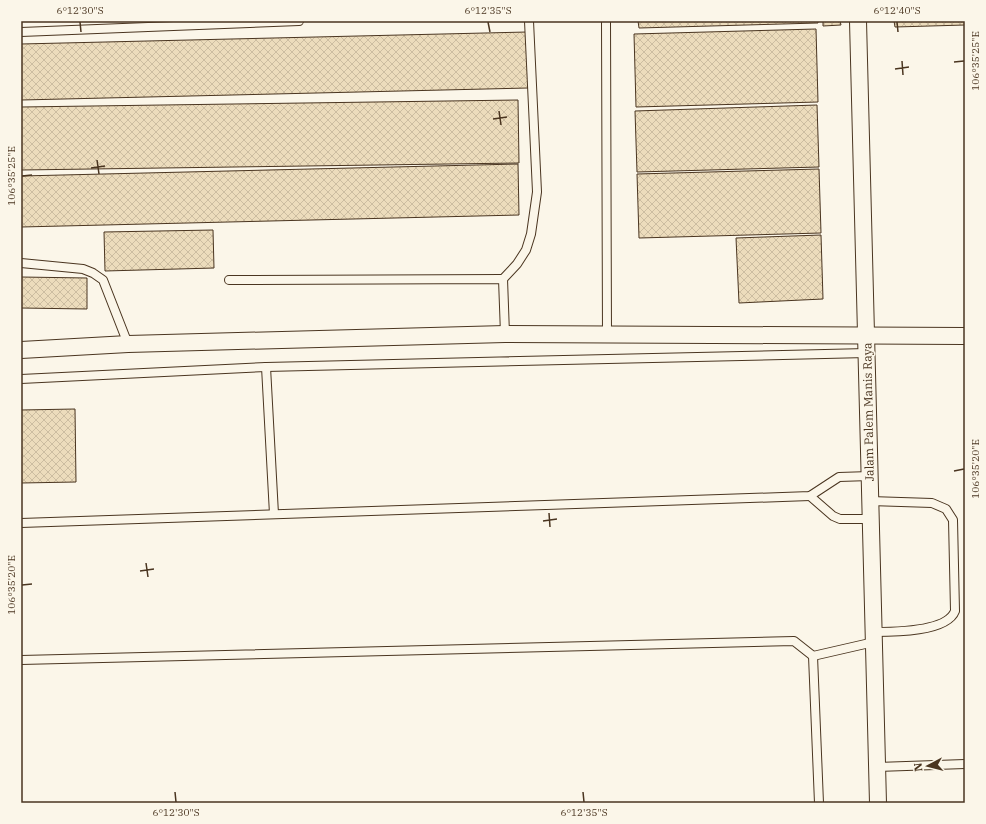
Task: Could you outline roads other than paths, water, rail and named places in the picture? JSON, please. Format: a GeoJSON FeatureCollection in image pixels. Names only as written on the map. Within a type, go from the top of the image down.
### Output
{"type":"FeatureCollection","features":[{"type":"Feature","properties":{"kind":"street","name":"Jalam Palem Manis Raya"},"geometry":{"type":"LineString","coordinates":[[858,21],[878,803]]}},
{"type":"Feature","properties":{"kind":"street"},"geometry":{"type":"LineString","coordinates":[[21,350],[128,344],[505,334],[607,335],[867,345],[965,336]]}},
{"type":"Feature","properties":{"kind":"lane"},"geometry":{"type":"LineString","coordinates":[[21,32],[299,21]]}},
{"type":"Feature","properties":{"kind":"lane"},"geometry":{"type":"LineString","coordinates":[[505,334],[503,279],[517,264],[526,250],[531,234],[537,192],[529,21]]}},
{"type":"Feature","properties":{"kind":"lane"},"geometry":{"type":"LineString","coordinates":[[606,21],[607,335]]}},
{"type":"Feature","properties":{"kind":"lane"},"geometry":{"type":"LineString","coordinates":[[21,263],[83,269],[93,273],[102,280],[128,344]]}},
{"type":"Feature","properties":{"kind":"lane"},"geometry":{"type":"LineString","coordinates":[[229,280],[503,279]]}},
{"type":"Feature","properties":{"kind":"lane"},"geometry":{"type":"LineString","coordinates":[[21,379],[266,367],[867,345]]}},
{"type":"Feature","properties":{"kind":"lane"},"geometry":{"type":"LineString","coordinates":[[266,367],[274,514]]}},
{"type":"Feature","properties":{"kind":"lane"},"geometry":{"type":"LineString","coordinates":[[21,523],[810,496],[839,477],[870,476]]}},
{"type":"Feature","properties":{"kind":"lane"},"geometry":{"type":"LineString","coordinates":[[810,496],[833,516],[840,519],[871,519]]}},
{"type":"Feature","properties":{"kind":"lane"},"geometry":{"type":"LineString","coordinates":[[813,656],[874,637],[932,627],[953,618],[955,611],[953,528],[952,520],[946,509],[940,505],[925,503],[870,501]]}},
{"type":"Feature","properties":{"kind":"lane"},"geometry":{"type":"LineString","coordinates":[[21,660],[794,641],[813,656],[818,803]]}},
{"type":"Feature","properties":{"kind":"lane"},"geometry":{"type":"LineString","coordinates":[[877,767],[965,764]]}}]}
